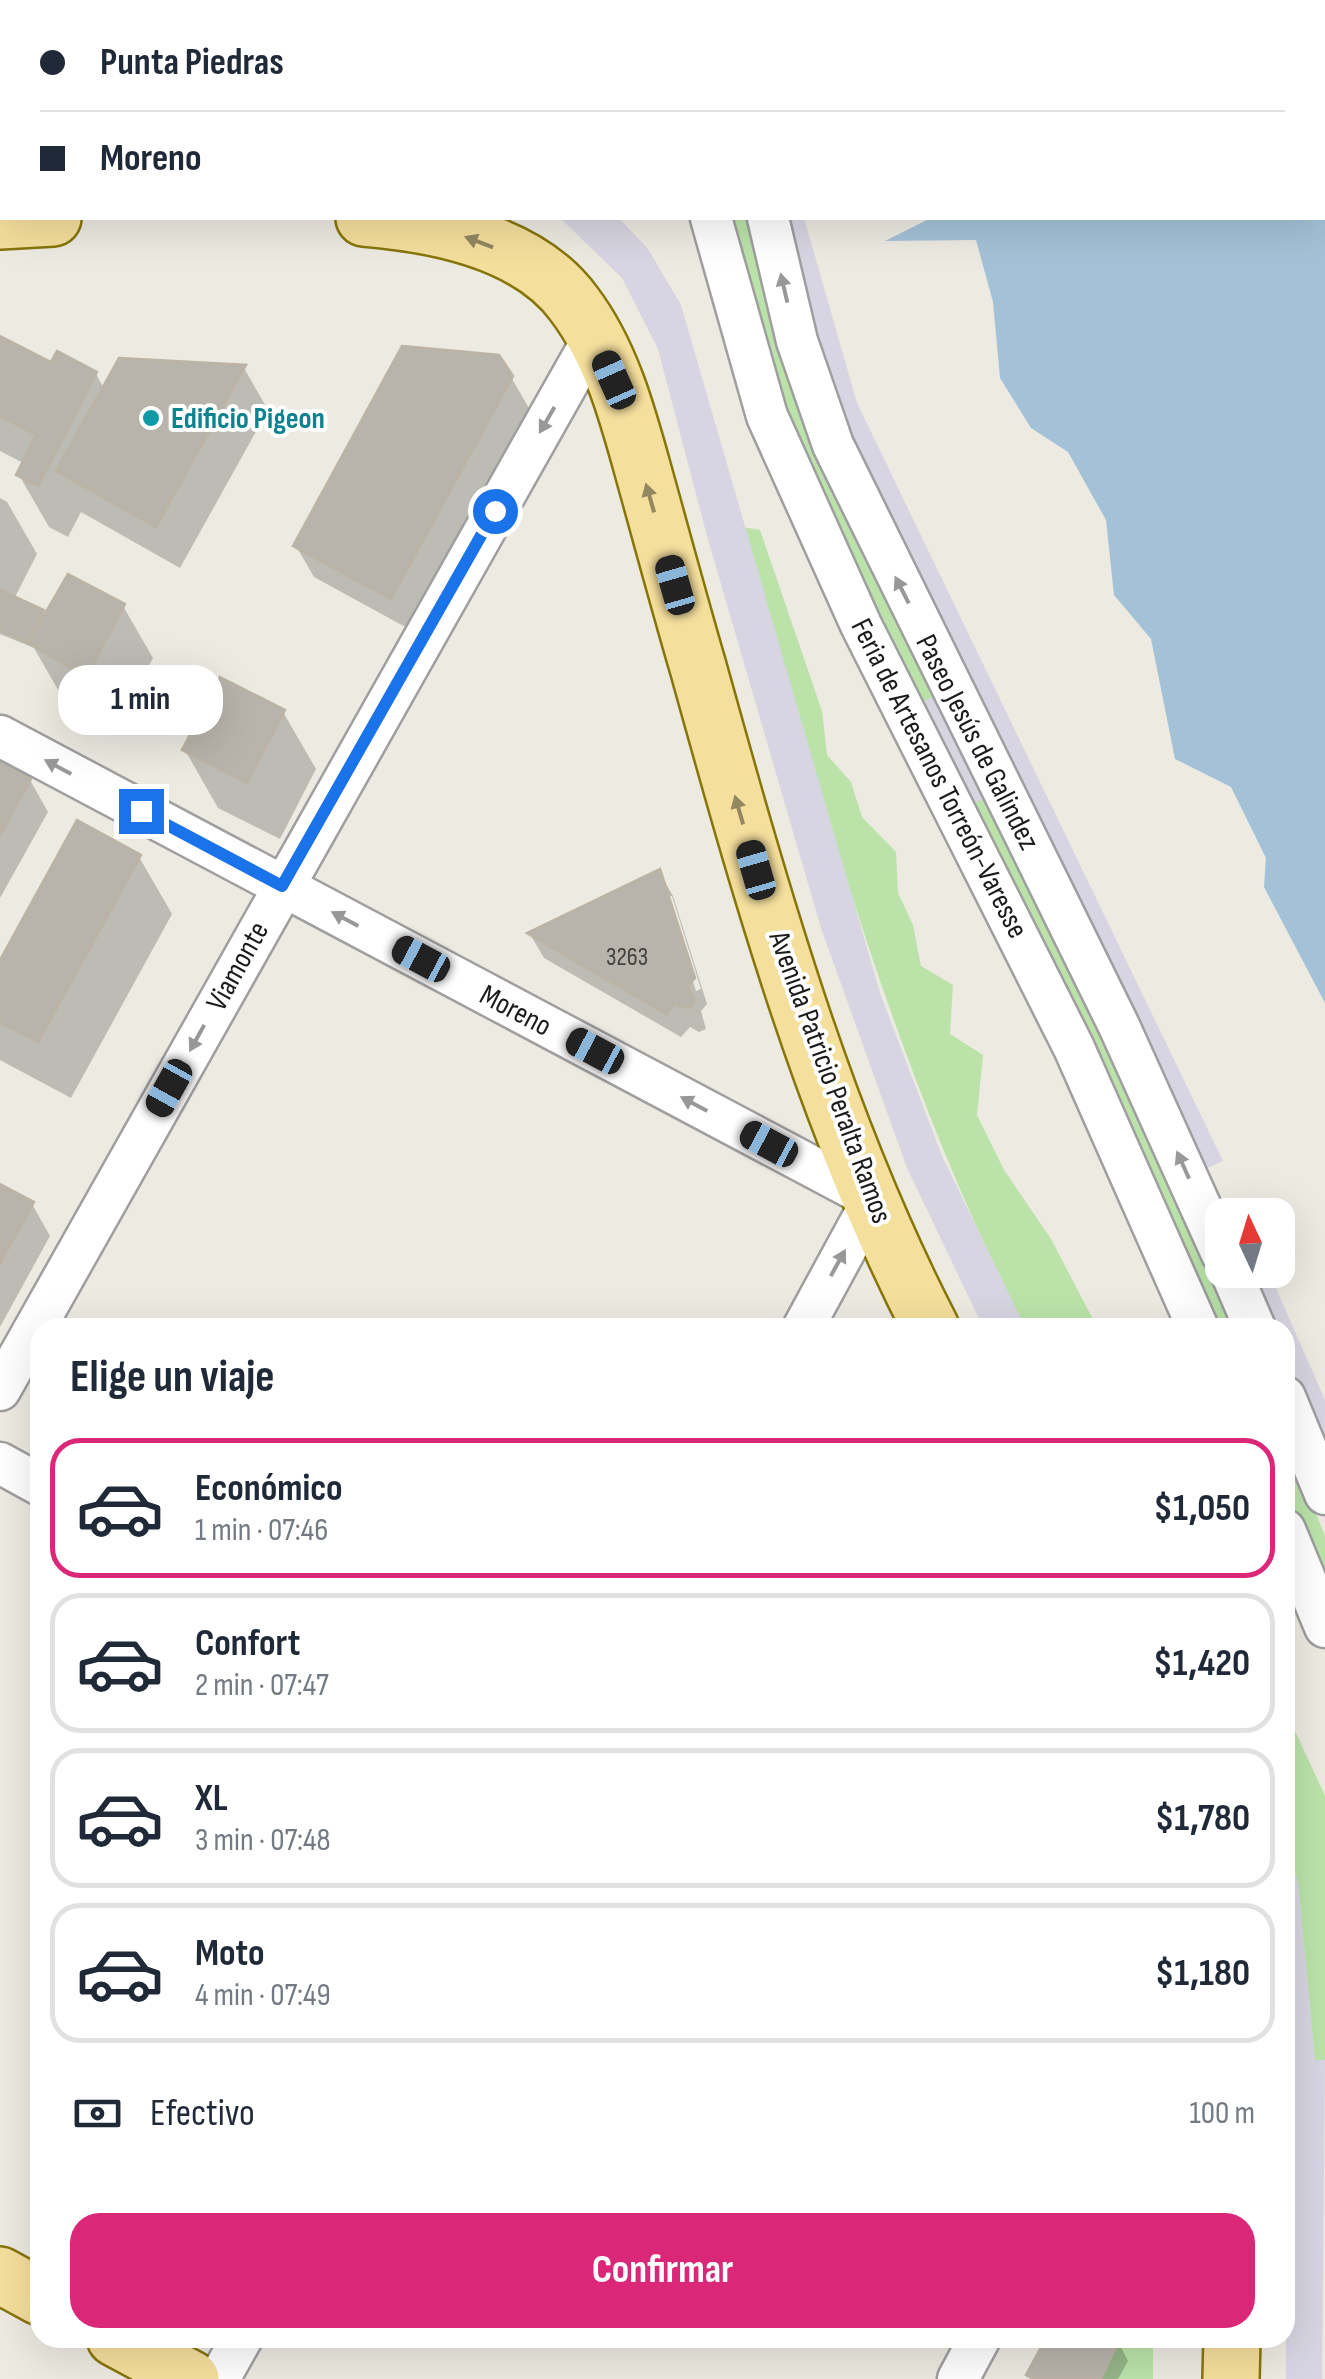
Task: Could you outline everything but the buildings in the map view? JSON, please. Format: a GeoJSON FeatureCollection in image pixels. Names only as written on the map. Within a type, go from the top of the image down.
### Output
{"type":"FeatureCollection","features":[{"type":"Feature","properties":{"kind":"main road","name":"Avenida Patricio Peralta Ramos"},"geometry":{"type":"LineString","coordinates":[[375,220],[466,236],[511,254],[549,276],[594,335],[633,436],[756,870],[817,1057],[873,1199],[927,1318]]}},
{"type":"Feature","properties":{"kind":"main road"},"geometry":{"type":"LineString","coordinates":[[0,2275],[30,2292]]}},
{"type":"Feature","properties":{"kind":"main road"},"geometry":{"type":"LineString","coordinates":[[134,2348],[191,2379]]}},
{"type":"Feature","properties":{"kind":"main road"},"geometry":{"type":"LineString","coordinates":[[1231,2379],[1232,2348]]}},
{"type":"Feature","properties":{"kind":"street","name":"Feria de Artesanos Torreón-Varesse"},"geometry":{"type":"LineString","coordinates":[[712,220],[767,416],[861,624],[1074,1048],[1194,1318]]}},
{"type":"Feature","properties":{"kind":"street","name":"Paseo Jesús de Galindez"},"geometry":{"type":"LineString","coordinates":[[768,220],[797,342],[832,445],[1119,1026],[1205,1216]]}},
{"type":"Feature","properties":{"kind":"street","name":"Viamonte"},"geometry":{"type":"LineString","coordinates":[[40,1318],[594,335]]}},
{"type":"Feature","properties":{"kind":"street","name":"Moreno"},"geometry":{"type":"LineString","coordinates":[[0,736],[873,1199]]}},
{"type":"Feature","properties":{"kind":"street"},"geometry":{"type":"LineString","coordinates":[[808,1318],[873,1199]]}},
{"type":"Feature","properties":{"kind":"street"},"geometry":{"type":"LineString","coordinates":[[1238,1288],[1251,1318]]}},
{"type":"Feature","properties":{"kind":"street","name":"Viamonte"},"geometry":{"type":"LineString","coordinates":[[0,1390],[30,1336]]}},
{"type":"Feature","properties":{"kind":"street"},"geometry":{"type":"LineString","coordinates":[[1295,1421],[1325,1494]]}},
{"type":"Feature","properties":{"kind":"street"},"geometry":{"type":"LineString","coordinates":[[0,1463],[30,1480]]}},
{"type":"Feature","properties":{"kind":"street"},"geometry":{"type":"LineString","coordinates":[[1295,1554],[1325,1627]]}},
{"type":"Feature","properties":{"kind":"street"},"geometry":{"type":"LineString","coordinates":[[219,2379],[236,2348]]}},
{"type":"Feature","properties":{"kind":"street"},"geometry":{"type":"LineString","coordinates":[[958,2379],[975,2348]]}},
{"type":"Feature","properties":{"kind":"green space"},"geometry":{"type":"Polygon","coordinates":[[[727,220],[752,220],[1060,938],[1205,1255],[1205,1288],[1220,1288],[1234,1318],[1215,1318],[1089,1039],[815,485],[786,417],[727,220]]]}},
{"type":"Feature","properties":{"kind":"green space"},"geometry":{"type":"Polygon","coordinates":[[[742,527],[760,530],[822,711],[827,755],[851,782],[862,817],[896,852],[898,893],[913,925],[921,966],[953,985],[950,1034],[983,1055],[977,1115],[1004,1170],[1051,1239],[1092,1318],[1021,1318],[937,1133],[899,1034],[802,731],[742,527]]]}},
{"type":"Feature","properties":{"kind":"green space"},"geometry":{"type":"Polygon","coordinates":[[[1295,1462],[1325,1536],[1325,1583],[1295,1508],[1295,1462]]]}},
{"type":"Feature","properties":{"kind":"green space"},"geometry":{"type":"Polygon","coordinates":[[[1295,1731],[1325,1796],[1325,2066],[1324,2060],[1315,2061],[1298,1884],[1295,1731]]]}},
{"type":"Feature","properties":{"kind":"green space"},"geometry":{"type":"Polygon","coordinates":[[[1115,2348],[1153,2348],[1153,2379],[1101,2379],[1115,2348]]]}},
{"type":"Feature","properties":{"kind":"shaded area"},"geometry":{"type":"Polygon","coordinates":[[[562,220],[621,220],[648,249],[681,305],[880,993],[942,1156],[1021,1318],[979,1318],[907,1168],[821,928],[707,536],[658,349],[622,278],[562,220]]]}},
{"type":"Feature","properties":{"kind":"shaded area"},"geometry":{"type":"Polygon","coordinates":[[[785,220],[805,220],[857,403],[1223,1161],[1205,1169],[1162,1070],[838,410],[785,220]]]}},
{"type":"Feature","properties":{"kind":"shaded area"},"geometry":{"type":"Polygon","coordinates":[[[938,695],[989,796],[973,804],[922,702],[938,695]]]}},
{"type":"Feature","properties":{"kind":"shaded area"},"geometry":{"type":"Polygon","coordinates":[[[1255,1288],[1276,1288],[1289,1318],[1268,1318],[1255,1288]]]}},
{"type":"Feature","properties":{"kind":"shaded area"},"geometry":{"type":"Polygon","coordinates":[[[1295,1332],[1325,1400],[1325,1450],[1295,1380],[1295,1332]]]}},
{"type":"Feature","properties":{"kind":"shaded area"},"geometry":{"type":"Polygon","coordinates":[[[1295,1873],[1315,2060],[1325,2060],[1322,2379],[1286,2379],[1286,2348],[1295,2348],[1295,1873]]]}},
{"type":"Feature","properties":{"kind":"water"},"geometry":{"type":"Polygon","coordinates":[[[927,220],[1325,220],[1325,1003],[1264,887],[1266,858],[1231,787],[1175,759],[1151,639],[1114,595],[1106,520],[1068,452],[1031,428],[1000,378],[993,302],[976,240],[885,241],[927,220]]]}},
{"type":"Feature","properties":{"kind":"place","name":"Edificio Pigeon"},"geometry":{"type":"Point","coordinates":[151,418]}},
{"type":"Feature","properties":{"kind":"route"},"geometry":{"type":"LineString","coordinates":[[141,811],[282,886],[495,511]]}}]}
